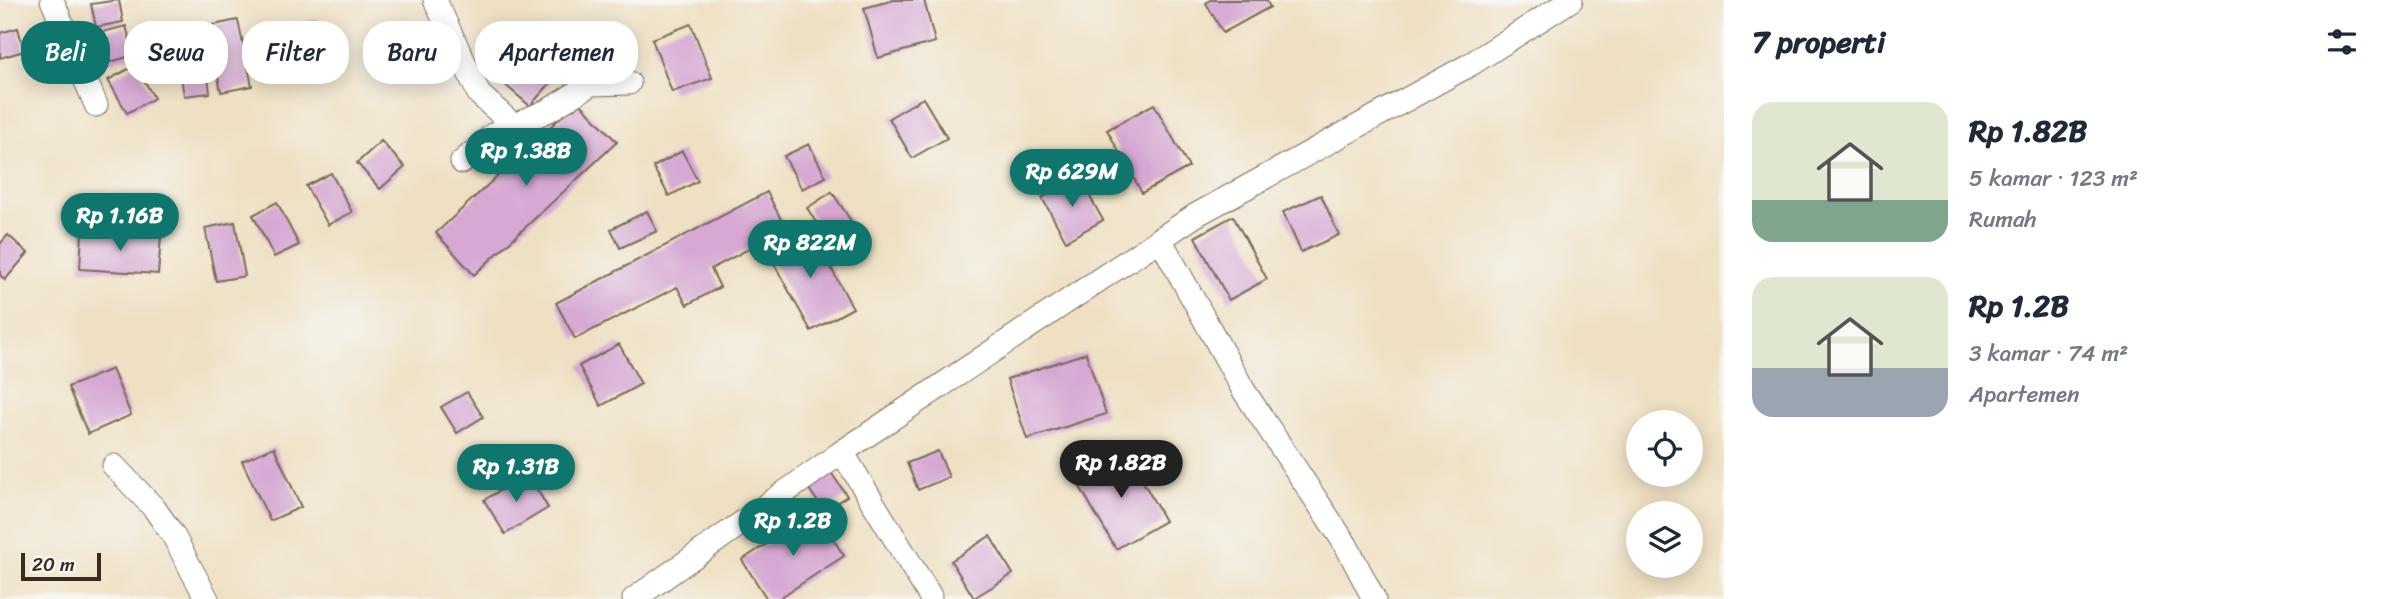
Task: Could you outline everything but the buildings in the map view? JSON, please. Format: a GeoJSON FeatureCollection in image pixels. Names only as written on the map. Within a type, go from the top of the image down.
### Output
{"type":"FeatureCollection","features":[{"type":"Feature","properties":{"kind":"street"},"geometry":{"type":"LineString","coordinates":[[52,0],[96,105]]}},
{"type":"Feature","properties":{"kind":"street"},"geometry":{"type":"LineString","coordinates":[[435,0],[480,94],[512,124]]}},
{"type":"Feature","properties":{"kind":"street"},"geometry":{"type":"LineString","coordinates":[[634,599],[842,452],[1160,239],[1315,148],[1471,64],[1571,0]]}},
{"type":"Feature","properties":{"kind":"street"},"geometry":{"type":"LineString","coordinates":[[462,162],[494,134],[512,124],[550,110],[592,84]]}},
{"type":"Feature","properties":{"kind":"street"},"geometry":{"type":"LineString","coordinates":[[1160,239],[1244,391],[1346,545],[1374,599]]}},
{"type":"Feature","properties":{"kind":"street"},"geometry":{"type":"LineString","coordinates":[[842,452],[930,596]]}},
{"type":"Feature","properties":{"kind":"street"},"geometry":{"type":"LineString","coordinates":[[114,466],[154,508],[173,535],[207,599]]}}]}
